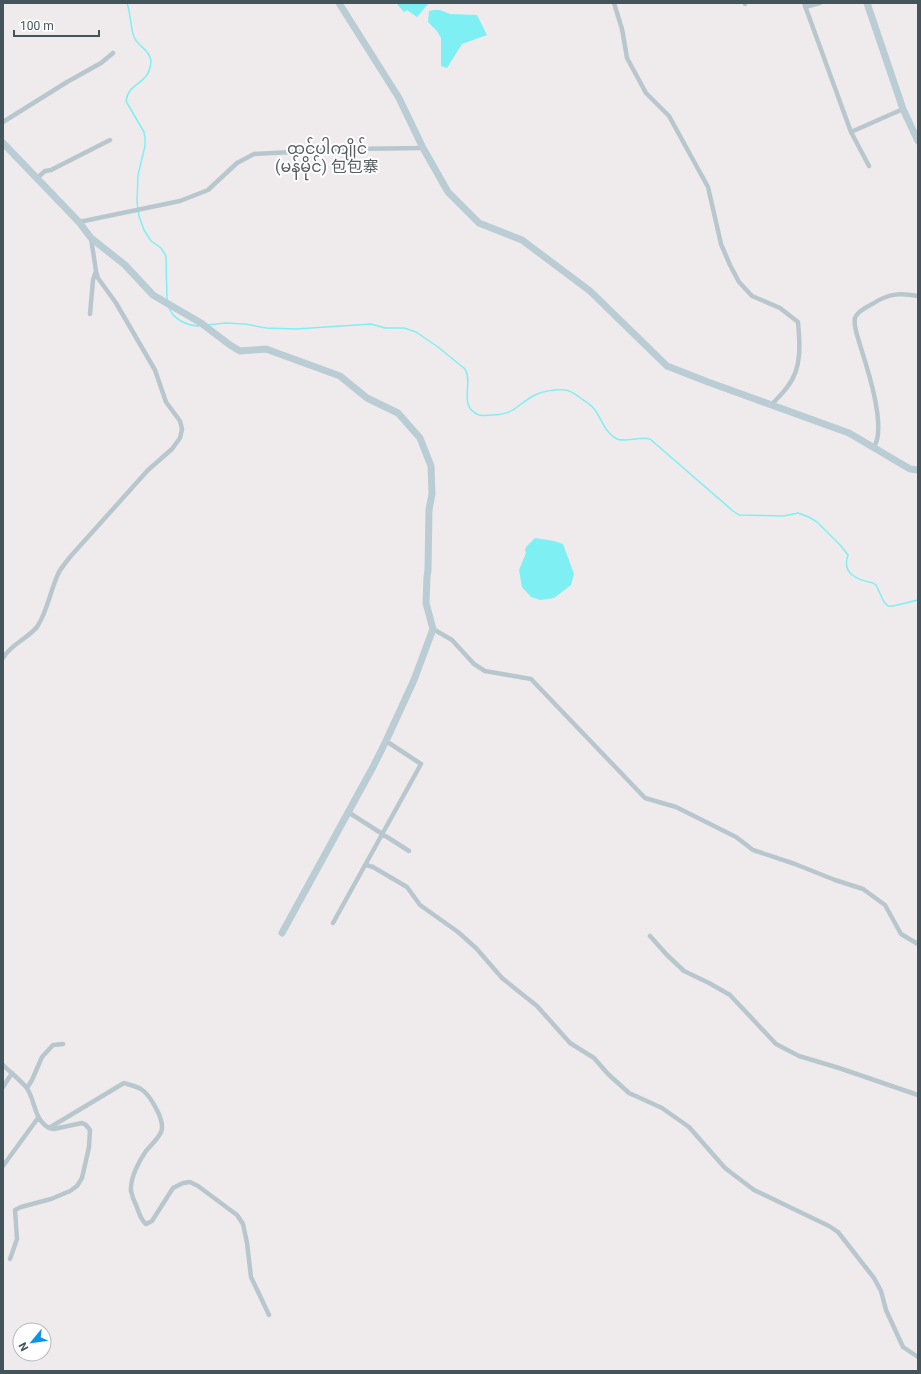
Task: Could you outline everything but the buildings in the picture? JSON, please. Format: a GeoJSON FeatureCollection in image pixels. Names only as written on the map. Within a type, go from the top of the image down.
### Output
{"type":"FeatureCollection","features":[{"type":"Feature","properties":{"kind":"street"},"geometry":{"type":"LineString","coordinates":[[339,3],[399,98],[423,148],[448,192],[479,223],[522,240],[590,291],[667,366],[849,433],[910,469],[918,470]]}},
{"type":"Feature","properties":{"kind":"street"},"geometry":{"type":"LineString","coordinates":[[614,3],[622,29],[627,58],[646,93],[669,116],[708,187],[721,244],[739,282],[752,296],[780,308],[798,322],[800,350],[796,372],[789,385],[771,405]]}},
{"type":"Feature","properties":{"kind":"street"},"geometry":{"type":"LineString","coordinates":[[820,3],[804,5],[851,132],[869,166]]}},
{"type":"Feature","properties":{"kind":"street"},"geometry":{"type":"LineString","coordinates":[[867,3],[903,109],[918,141]]}},
{"type":"Feature","properties":{"kind":"street"},"geometry":{"type":"LineString","coordinates":[[3,122],[67,82],[101,63],[113,53]]}},
{"type":"Feature","properties":{"kind":"street"},"geometry":{"type":"LineString","coordinates":[[851,132],[903,109]]}},
{"type":"Feature","properties":{"kind":"street"},"geometry":{"type":"LineString","coordinates":[[37,178],[45,171],[51,170],[110,140]]}},
{"type":"Feature","properties":{"kind":"street"},"geometry":{"type":"LineString","coordinates":[[3,143],[79,222],[91,238],[125,265],[153,295],[203,324],[240,351],[266,349],[340,376],[367,398],[398,413],[420,438],[431,466],[432,494],[429,510],[426,603],[433,629],[414,680],[386,741],[282,932]]}},
{"type":"Feature","properties":{"kind":"street"},"geometry":{"type":"LineString","coordinates":[[79,222],[180,201],[208,190],[237,163],[254,154],[349,148],[423,148]]}},
{"type":"Feature","properties":{"kind":"street"},"geometry":{"type":"LineString","coordinates":[[3,658],[6,652],[29,635],[37,626],[43,616],[59,572],[70,557],[148,470],[172,449],[180,438],[182,429],[180,421],[166,402],[155,370],[116,303],[98,278],[91,238]]}},
{"type":"Feature","properties":{"kind":"street"},"geometry":{"type":"LineString","coordinates":[[90,314],[93,280],[96,271]]}},
{"type":"Feature","properties":{"kind":"street"},"geometry":{"type":"LineString","coordinates":[[874,447],[878,437],[879,428],[870,380],[855,328],[855,319],[857,314],[880,299],[892,294],[918,296]]}},
{"type":"Feature","properties":{"kind":"street"},"geometry":{"type":"LineString","coordinates":[[433,629],[452,640],[474,664],[486,671],[530,679],[645,798],[676,807],[736,837],[753,850],[863,889],[885,905],[902,934],[918,944]]}},
{"type":"Feature","properties":{"kind":"street"},"geometry":{"type":"LineString","coordinates":[[333,922],[421,764],[386,741]]}},
{"type":"Feature","properties":{"kind":"street"},"geometry":{"type":"LineString","coordinates":[[348,812],[409,851]]}},
{"type":"Feature","properties":{"kind":"street"},"geometry":{"type":"LineString","coordinates":[[366,865],[373,867],[406,887],[420,905],[458,932],[476,948],[502,978],[537,1006],[570,1043],[594,1058],[608,1074],[629,1093],[662,1108],[689,1127],[724,1168],[754,1190],[829,1226],[838,1232],[874,1278],[881,1291],[886,1310],[903,1347],[918,1356]]}},
{"type":"Feature","properties":{"kind":"street"},"geometry":{"type":"LineString","coordinates":[[650,936],[684,971],[730,995],[776,1044],[799,1056],[918,1095]]}},
{"type":"Feature","properties":{"kind":"street"},"geometry":{"type":"LineString","coordinates":[[27,1088],[42,1057],[53,1045],[63,1044]]}},
{"type":"Feature","properties":{"kind":"street"},"geometry":{"type":"LineString","coordinates":[[3,1065],[27,1088],[38,1118],[43,1124],[54,1129],[82,1123],[90,1130],[89,1146],[82,1178],[77,1186],[70,1191],[51,1199],[15,1210],[17,1239],[10,1259]]}},
{"type":"Feature","properties":{"kind":"street"},"geometry":{"type":"LineString","coordinates":[[3,1087],[12,1073]]}},
{"type":"Feature","properties":{"kind":"street"},"geometry":{"type":"LineString","coordinates":[[49,1128],[124,1083],[141,1089],[153,1103],[161,1120],[162,1126],[158,1137],[138,1164],[131,1183],[131,1192],[142,1220],[146,1224],[152,1221],[173,1188],[183,1183],[190,1182],[198,1186],[224,1205],[237,1215],[243,1224],[251,1277],[269,1316]]}},
{"type":"Feature","properties":{"kind":"street"},"geometry":{"type":"LineString","coordinates":[[3,1166],[38,1118]]}},
{"type":"Feature","properties":{"kind":"water"},"geometry":{"type":"Polygon","coordinates":[[[396,3],[429,3],[417,17],[407,10],[404,12],[396,3]]]}},
{"type":"Feature","properties":{"kind":"water"},"geometry":{"type":"Polygon","coordinates":[[[440,10],[450,14],[477,15],[487,35],[462,44],[447,68],[441,66],[441,38],[437,31],[428,22],[429,11],[440,10]]]}},
{"type":"Feature","properties":{"kind":"water"},"geometry":{"type":"Polygon","coordinates":[[[535,538],[563,544],[574,574],[571,585],[554,598],[540,600],[531,597],[522,587],[519,570],[526,553],[526,547],[535,538]]]}},
{"type":"Feature","properties":{"kind":"waterway"},"geometry":{"type":"LineString","coordinates":[[127,3],[134,37],[149,54],[151,61],[147,75],[129,92],[126,101],[144,132],[145,138],[145,146],[138,175],[137,202],[139,216],[144,230],[151,241],[161,248],[166,256],[167,300]]}},
{"type":"Feature","properties":{"kind":"waterway"},"geometry":{"type":"LineString","coordinates":[[169,307],[173,315],[181,321],[190,325],[199,326]]}},
{"type":"Feature","properties":{"kind":"waterway"},"geometry":{"type":"LineString","coordinates":[[207,325],[225,323],[245,324],[266,328],[296,329],[371,324],[385,328],[404,328],[416,332],[438,347],[465,369],[468,381],[467,400],[472,411],[479,415],[500,415],[506,413],[529,398],[542,392],[558,390],[569,391],[589,404],[609,433],[617,439],[650,439],[739,515],[784,516],[798,513],[817,522],[848,555],[846,562],[852,575],[876,585],[884,602],[888,606],[918,600]]}},
{"type":"Feature","properties":{"kind":"district","name":"ထင်ပါကျိုင် (မန်မိုင်) 包包寨"},"geometry":{"type":"Point","coordinates":[327,157]}}]}
